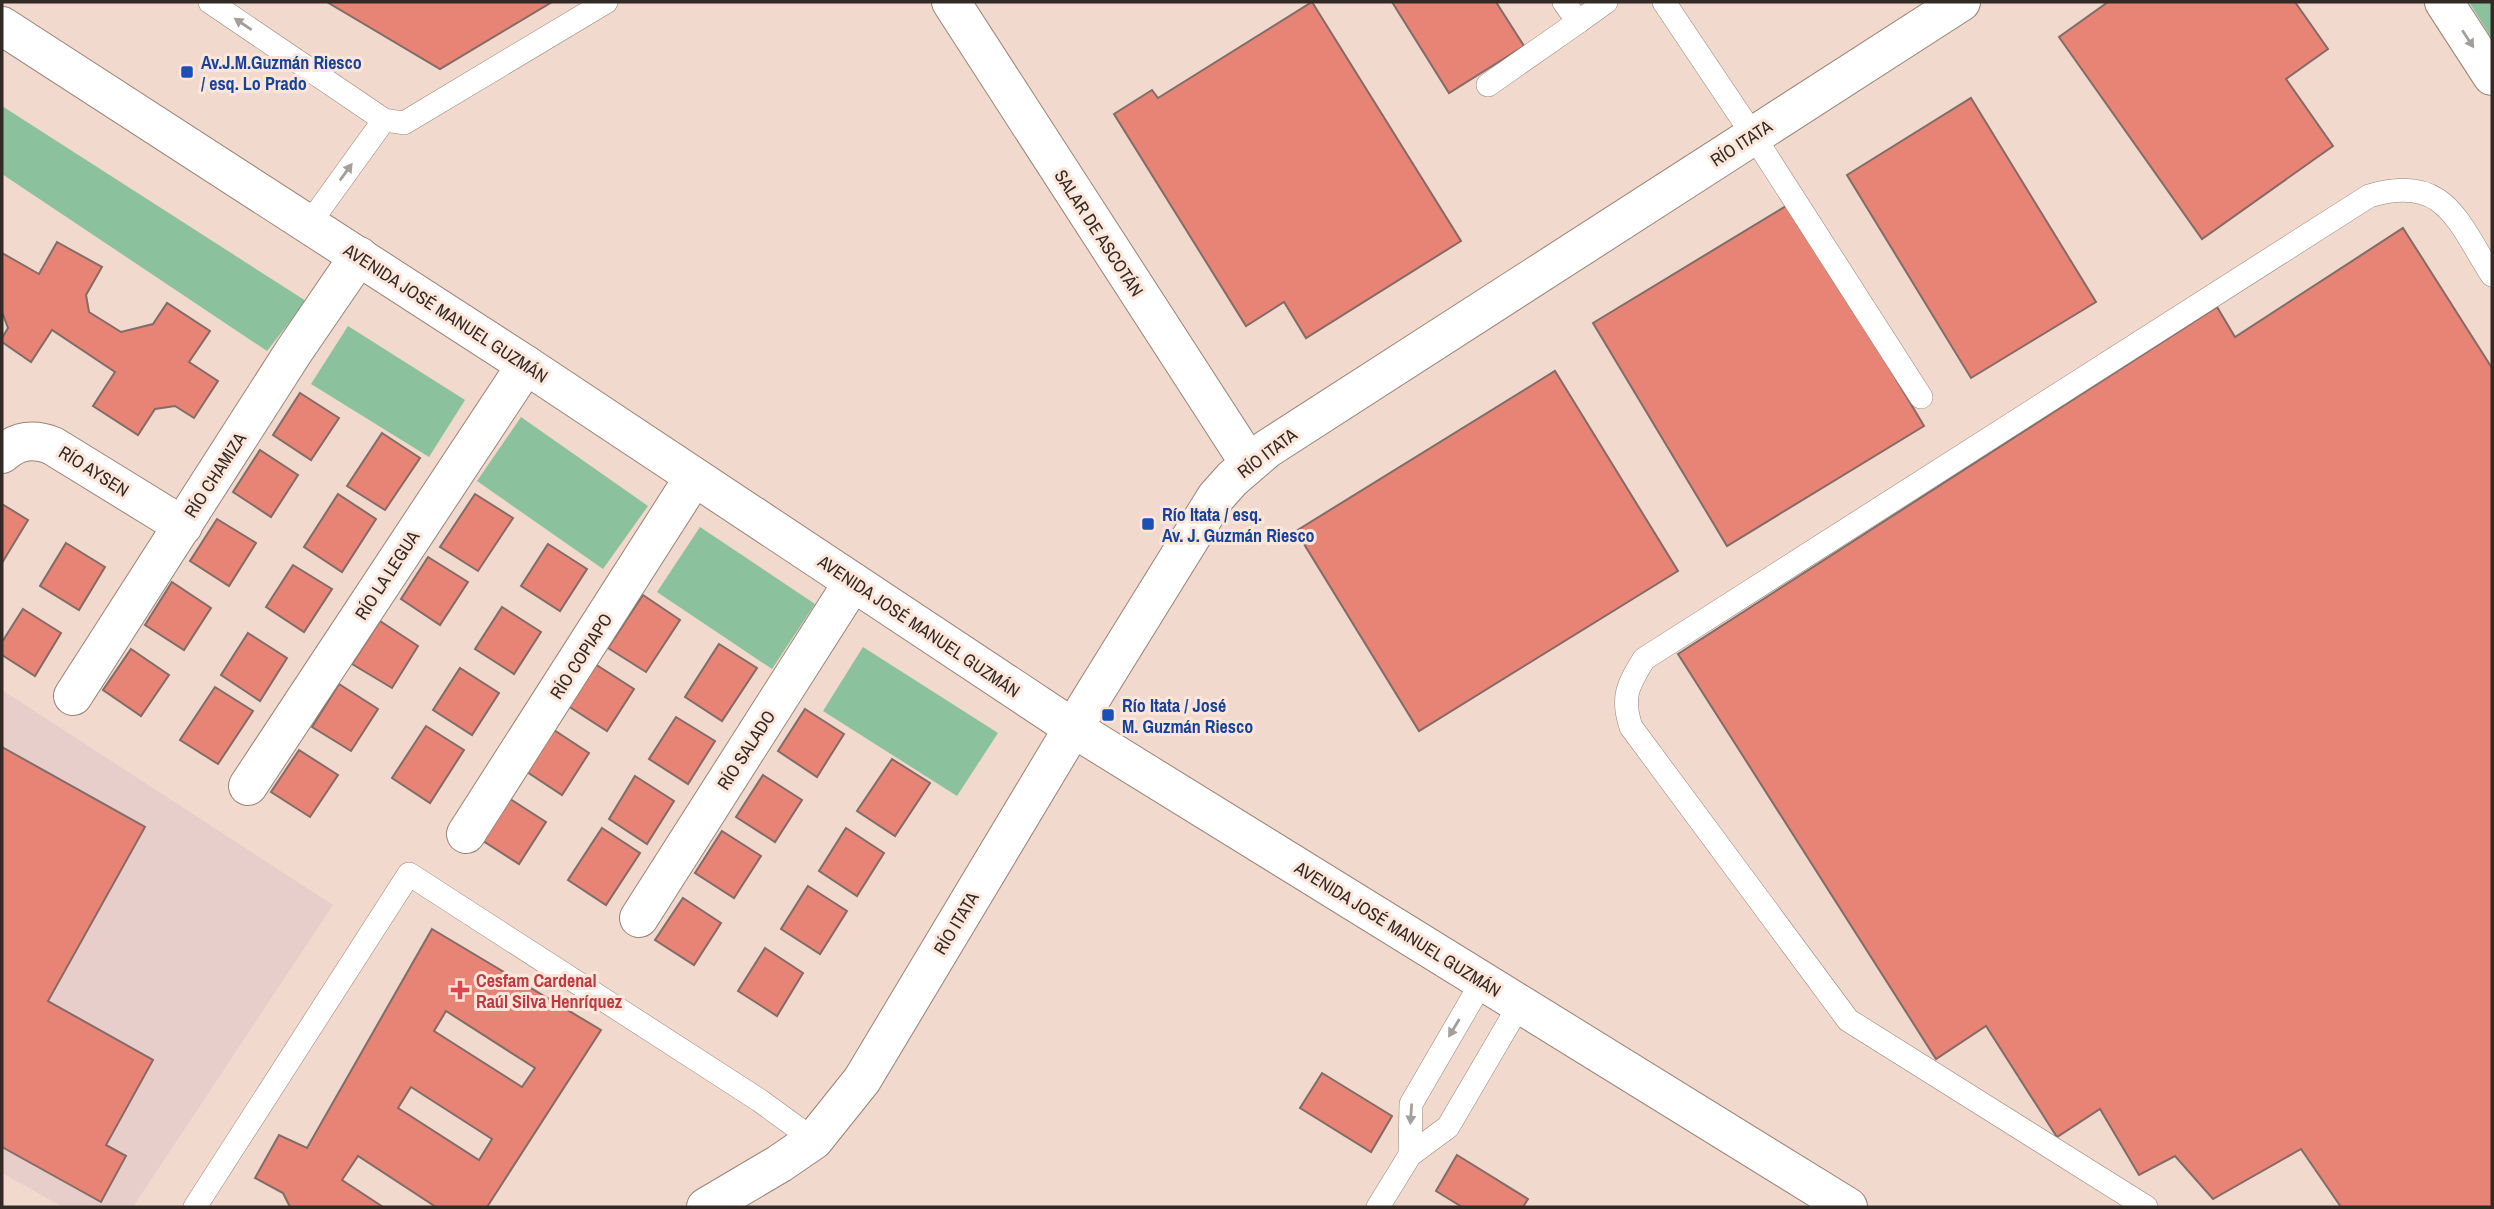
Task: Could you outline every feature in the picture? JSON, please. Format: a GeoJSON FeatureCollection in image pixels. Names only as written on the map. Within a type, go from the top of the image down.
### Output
{"type":"FeatureCollection","features":[{"type":"Feature","properties":{"kind":"street","name":"SALAR DE ASCOTÁN"},"geometry":{"type":"LineString","coordinates":[[951,2],[1249,463]]}},
{"type":"Feature","properties":{"kind":"street","name":"RÍO ITATA"},"geometry":{"type":"LineString","coordinates":[[706,1207],[814,1140],[862,1080],[1073,728],[1216,497],[1249,463],[1961,2]]}},
{"type":"Feature","properties":{"kind":"street"},"geometry":{"type":"LineString","coordinates":[[2444,2],[2492,76]]}},
{"type":"Feature","properties":{"kind":"street","name":"AVENIDA JOSÉ MANUEL GUZMÁN"},"geometry":{"type":"LineString","coordinates":[[2,26],[526,365],[1073,728],[1848,1207]]}},
{"type":"Feature","properties":{"kind":"street","name":"RÍO CHAMIZA"},"geometry":{"type":"LineString","coordinates":[[74,696],[294,351],[359,256]]}},
{"type":"Feature","properties":{"kind":"street","name":"RÍO LA LEGUA"},"geometry":{"type":"LineString","coordinates":[[248,786],[526,365]]}},
{"type":"Feature","properties":{"kind":"street","name":"RÍO AYSEN"},"geometry":{"type":"LineString","coordinates":[[2,454],[25,441],[40,440],[183,526]]}},
{"type":"Feature","properties":{"kind":"street","name":"RÍO COPIAPO"},"geometry":{"type":"LineString","coordinates":[[466,834],[694,477]]}},
{"type":"Feature","properties":{"kind":"street","name":"RÍO SALADO"},"geometry":{"type":"LineString","coordinates":[[639,918],[853,582]]}},
{"type":"Feature","properties":{"kind":"lane"},"geometry":{"type":"LineString","coordinates":[[210,2],[394,122]]}},
{"type":"Feature","properties":{"kind":"lane"},"geometry":{"type":"LineString","coordinates":[[309,224],[394,122],[606,2]]}},
{"type":"Feature","properties":{"kind":"lane"},"geometry":{"type":"LineString","coordinates":[[1564,2],[1578,22]]}},
{"type":"Feature","properties":{"kind":"lane"},"geometry":{"type":"LineString","coordinates":[[1488,85],[1606,2]]}},
{"type":"Feature","properties":{"kind":"lane"},"geometry":{"type":"LineString","coordinates":[[1664,2],[1754,135],[1922,397]]}},
{"type":"Feature","properties":{"kind":"lane"},"geometry":{"type":"LineString","coordinates":[[2146,1207],[1848,1020],[1631,727],[1625,709],[1626,692],[1644,659],[2369,196],[2410,188],[2431,195],[2448,207],[2492,275]]}},
{"type":"Feature","properties":{"kind":"lane"},"geometry":{"type":"LineString","coordinates":[[195,1207],[409,874],[747,1093],[814,1140]]}},
{"type":"Feature","properties":{"kind":"lane"},"geometry":{"type":"LineString","coordinates":[[1410,1155],[1411,1104],[1483,981]]}},
{"type":"Feature","properties":{"kind":"lane"},"geometry":{"type":"LineString","coordinates":[[1378,1207],[1410,1155],[1448,1127],[1520,1004]]}},
{"type":"Feature","properties":{"kind":"shaded area"},"geometry":{"type":"Polygon","coordinates":[[[2,690],[333,905],[133,1207],[63,1207],[2,1173],[2,690]]]}},
{"type":"Feature","properties":{"kind":"green space"},"geometry":{"type":"Polygon","coordinates":[[[2469,2],[2492,2],[2492,39],[2469,2]]]}},
{"type":"Feature","properties":{"kind":"green space"},"geometry":{"type":"Polygon","coordinates":[[[2,106],[306,301],[267,351],[2,174],[2,106]]]}},
{"type":"Feature","properties":{"kind":"green space"},"geometry":{"type":"Polygon","coordinates":[[[348,326],[465,400],[429,457],[311,384],[348,326]]]}},
{"type":"Feature","properties":{"kind":"green space"},"geometry":{"type":"Polygon","coordinates":[[[521,417],[648,506],[603,569],[477,481],[521,417]]]}},
{"type":"Feature","properties":{"kind":"green space"},"geometry":{"type":"Polygon","coordinates":[[[700,527],[815,604],[772,669],[657,592],[700,527]]]}},
{"type":"Feature","properties":{"kind":"green space"},"geometry":{"type":"Polygon","coordinates":[[[863,647],[998,733],[957,796],[823,711],[863,647]]]}},
{"type":"Feature","properties":{"kind":"building"},"geometry":{"type":"Polygon","coordinates":[[[327,2],[552,2],[440,69],[327,2]]]}},
{"type":"Feature","properties":{"kind":"building"},"geometry":{"type":"Polygon","coordinates":[[[1312,2],[1461,241],[1306,338],[1284,302],[1246,326],[1114,114],[1152,90],[1158,98],[1312,2]]]}},
{"type":"Feature","properties":{"kind":"building"},"geometry":{"type":"Polygon","coordinates":[[[1392,2],[1496,2],[1524,46],[1449,93],[1392,2]]]}},
{"type":"Feature","properties":{"kind":"building"},"geometry":{"type":"Polygon","coordinates":[[[2108,2],[2295,2],[2328,49],[2286,79],[2333,146],[2202,239],[2059,37],[2108,2]]]}},
{"type":"Feature","properties":{"kind":"building"},"geometry":{"type":"Polygon","coordinates":[[[1971,98],[2096,302],[1971,378],[1847,175],[1971,98]]]}},
{"type":"Feature","properties":{"kind":"building"},"geometry":{"type":"Polygon","coordinates":[[[1791,203],[1924,426],[1727,546],[1593,323],[1791,203]]]}},
{"type":"Feature","properties":{"kind":"building"},"geometry":{"type":"Polygon","coordinates":[[[2403,228],[2492,368],[2492,1207],[2341,1207],[2301,1149],[2213,1199],[2175,1156],[2139,1175],[2100,1109],[2057,1137],[1986,1026],[1936,1059],[1678,654],[2217,307],[2235,337],[2403,228]]]}},
{"type":"Feature","properties":{"kind":"building"},"geometry":{"type":"Polygon","coordinates":[[[57,242],[102,267],[86,295],[89,312],[121,332],[153,324],[167,303],[210,331],[189,362],[218,381],[194,418],[175,406],[155,409],[138,435],[93,406],[115,372],[52,330],[31,362],[2,342],[8,328],[2,312],[2,253],[39,274],[57,242]]]}},
{"type":"Feature","properties":{"kind":"building"},"geometry":{"type":"Polygon","coordinates":[[[1555,371],[1678,571],[1419,731],[1296,531],[1555,371]]]}},
{"type":"Feature","properties":{"kind":"building"},"geometry":{"type":"Polygon","coordinates":[[[300,393],[339,418],[311,460],[273,435],[300,393]]]}},
{"type":"Feature","properties":{"kind":"building"},"geometry":{"type":"Polygon","coordinates":[[[382,433],[420,458],[385,510],[347,486],[382,433]]]}},
{"type":"Feature","properties":{"kind":"building"},"geometry":{"type":"Polygon","coordinates":[[[260,450],[298,475],[271,517],[233,492],[260,450]]]}},
{"type":"Feature","properties":{"kind":"building"},"geometry":{"type":"Polygon","coordinates":[[[338,494],[376,519],[342,572],[304,547],[338,494]]]}},
{"type":"Feature","properties":{"kind":"building"},"geometry":{"type":"Polygon","coordinates":[[[475,494],[513,518],[478,571],[440,547],[475,494]]]}},
{"type":"Feature","properties":{"kind":"building"},"geometry":{"type":"Polygon","coordinates":[[[2,504],[28,520],[2,563],[2,504]]]}},
{"type":"Feature","properties":{"kind":"building"},"geometry":{"type":"Polygon","coordinates":[[[217,519],[256,543],[229,586],[190,561],[217,519]]]}},
{"type":"Feature","properties":{"kind":"building"},"geometry":{"type":"Polygon","coordinates":[[[66,543],[105,567],[79,610],[40,586],[66,543]]]}},
{"type":"Feature","properties":{"kind":"building"},"geometry":{"type":"Polygon","coordinates":[[[548,544],[587,569],[560,611],[521,586],[548,544]]]}},
{"type":"Feature","properties":{"kind":"building"},"geometry":{"type":"Polygon","coordinates":[[[428,557],[468,582],[440,625],[401,599],[428,557]]]}},
{"type":"Feature","properties":{"kind":"building"},"geometry":{"type":"Polygon","coordinates":[[[293,565],[332,589],[304,632],[266,607],[293,565]]]}},
{"type":"Feature","properties":{"kind":"building"},"geometry":{"type":"Polygon","coordinates":[[[172,582],[211,608],[184,650],[145,625],[172,582]]]}},
{"type":"Feature","properties":{"kind":"building"},"geometry":{"type":"Polygon","coordinates":[[[643,595],[680,620],[646,672],[608,648],[643,595]]]}},
{"type":"Feature","properties":{"kind":"building"},"geometry":{"type":"Polygon","coordinates":[[[502,607],[541,632],[514,674],[475,649],[502,607]]]}},
{"type":"Feature","properties":{"kind":"building"},"geometry":{"type":"Polygon","coordinates":[[[23,609],[61,633],[35,676],[2,655],[2,642],[23,609]]]}},
{"type":"Feature","properties":{"kind":"building"},"geometry":{"type":"Polygon","coordinates":[[[380,621],[418,646],[392,688],[352,664],[380,621]]]}},
{"type":"Feature","properties":{"kind":"building"},"geometry":{"type":"Polygon","coordinates":[[[248,633],[287,658],[260,701],[221,675],[248,633]]]}},
{"type":"Feature","properties":{"kind":"building"},"geometry":{"type":"Polygon","coordinates":[[[719,644],[757,668],[722,721],[685,697],[719,644]]]}},
{"type":"Feature","properties":{"kind":"building"},"geometry":{"type":"Polygon","coordinates":[[[131,649],[169,675],[141,716],[103,690],[131,649]]]}},
{"type":"Feature","properties":{"kind":"building"},"geometry":{"type":"Polygon","coordinates":[[[595,664],[634,689],[607,731],[568,706],[595,664]]]}},
{"type":"Feature","properties":{"kind":"building"},"geometry":{"type":"Polygon","coordinates":[[[460,668],[499,693],[472,735],[433,710],[460,668]]]}},
{"type":"Feature","properties":{"kind":"building"},"geometry":{"type":"Polygon","coordinates":[[[339,684],[378,709],[351,751],[312,727],[339,684]]]}},
{"type":"Feature","properties":{"kind":"building"},"geometry":{"type":"Polygon","coordinates":[[[215,687],[253,711],[218,764],[180,740],[215,687]]]}},
{"type":"Feature","properties":{"kind":"building"},"geometry":{"type":"Polygon","coordinates":[[[805,709],[844,734],[817,777],[778,751],[805,709]]]}},
{"type":"Feature","properties":{"kind":"building"},"geometry":{"type":"Polygon","coordinates":[[[676,717],[715,741],[688,784],[649,759],[676,717]]]}},
{"type":"Feature","properties":{"kind":"building"},"geometry":{"type":"Polygon","coordinates":[[[426,726],[464,750],[430,803],[392,778],[426,726]]]}},
{"type":"Feature","properties":{"kind":"building"},"geometry":{"type":"Polygon","coordinates":[[[551,728],[589,753],[562,795],[524,770],[551,728]]]}},
{"type":"Feature","properties":{"kind":"building"},"geometry":{"type":"Polygon","coordinates":[[[2,747],[145,827],[48,1001],[153,1060],[106,1145],[126,1156],[101,1202],[2,1147],[2,747]]]}},
{"type":"Feature","properties":{"kind":"building"},"geometry":{"type":"Polygon","coordinates":[[[299,750],[338,775],[310,817],[271,792],[299,750]]]}},
{"type":"Feature","properties":{"kind":"building"},"geometry":{"type":"Polygon","coordinates":[[[892,759],[930,783],[895,836],[857,811],[892,759]]]}},
{"type":"Feature","properties":{"kind":"building"},"geometry":{"type":"Polygon","coordinates":[[[763,775],[802,800],[775,842],[736,817],[763,775]]]}},
{"type":"Feature","properties":{"kind":"building"},"geometry":{"type":"Polygon","coordinates":[[[635,776],[674,801],[647,844],[609,819],[635,776]]]}},
{"type":"Feature","properties":{"kind":"building"},"geometry":{"type":"Polygon","coordinates":[[[507,797],[546,822],[519,864],[480,839],[507,797]]]}},
{"type":"Feature","properties":{"kind":"building"},"geometry":{"type":"Polygon","coordinates":[[[602,828],[640,853],[606,905],[568,880],[602,828]]]}},
{"type":"Feature","properties":{"kind":"building"},"geometry":{"type":"Polygon","coordinates":[[[846,828],[884,853],[857,896],[819,871],[846,828]]]}},
{"type":"Feature","properties":{"kind":"building"},"geometry":{"type":"Polygon","coordinates":[[[722,831],[761,856],[734,898],[695,873],[722,831]]]}},
{"type":"Feature","properties":{"kind":"building"},"geometry":{"type":"Polygon","coordinates":[[[808,886],[847,911],[820,954],[781,929],[808,886]]]}},
{"type":"Feature","properties":{"kind":"building"},"geometry":{"type":"Polygon","coordinates":[[[683,898],[721,923],[694,965],[655,940],[683,898]]]}},
{"type":"Feature","properties":{"kind":"building"},"geometry":{"type":"Polygon","coordinates":[[[432,929],[601,1030],[487,1207],[436,1207],[358,1156],[342,1180],[383,1207],[290,1207],[283,1193],[255,1178],[279,1135],[307,1148],[432,929]],[[446,1011],[434,1031],[522,1087],[535,1068],[446,1011]],[[411,1087],[398,1108],[479,1160],[492,1139],[411,1087]]]}},
{"type":"Feature","properties":{"kind":"building"},"geometry":{"type":"Polygon","coordinates":[[[765,948],[803,973],[777,1016],[738,991],[765,948]]]}},
{"type":"Feature","properties":{"kind":"building"},"geometry":{"type":"Polygon","coordinates":[[[1322,1073],[1392,1116],[1371,1152],[1300,1108],[1322,1073]]]}},
{"type":"Feature","properties":{"kind":"building"},"geometry":{"type":"Polygon","coordinates":[[[1457,1155],[1528,1199],[1523,1207],[1462,1207],[1436,1191],[1457,1155]]]}},
{"type":"Feature","properties":{"kind":"place","name":"Av.J.M.Guzmán Riesco / esq. Lo Prado"},"geometry":{"type":"Point","coordinates":[187,72]}},
{"type":"Feature","properties":{"kind":"place","name":"Río Itata / esq. Av. J. Guzmán Riesco"},"geometry":{"type":"Point","coordinates":[1148,524]}},
{"type":"Feature","properties":{"kind":"place","name":"Río Itata / José M. Guzmán Riesco"},"geometry":{"type":"Point","coordinates":[1108,715]}},
{"type":"Feature","properties":{"kind":"place","name":"Cesfam Cardenal Raúl Silva Henríquez"},"geometry":{"type":"Point","coordinates":[460,990]}}]}
